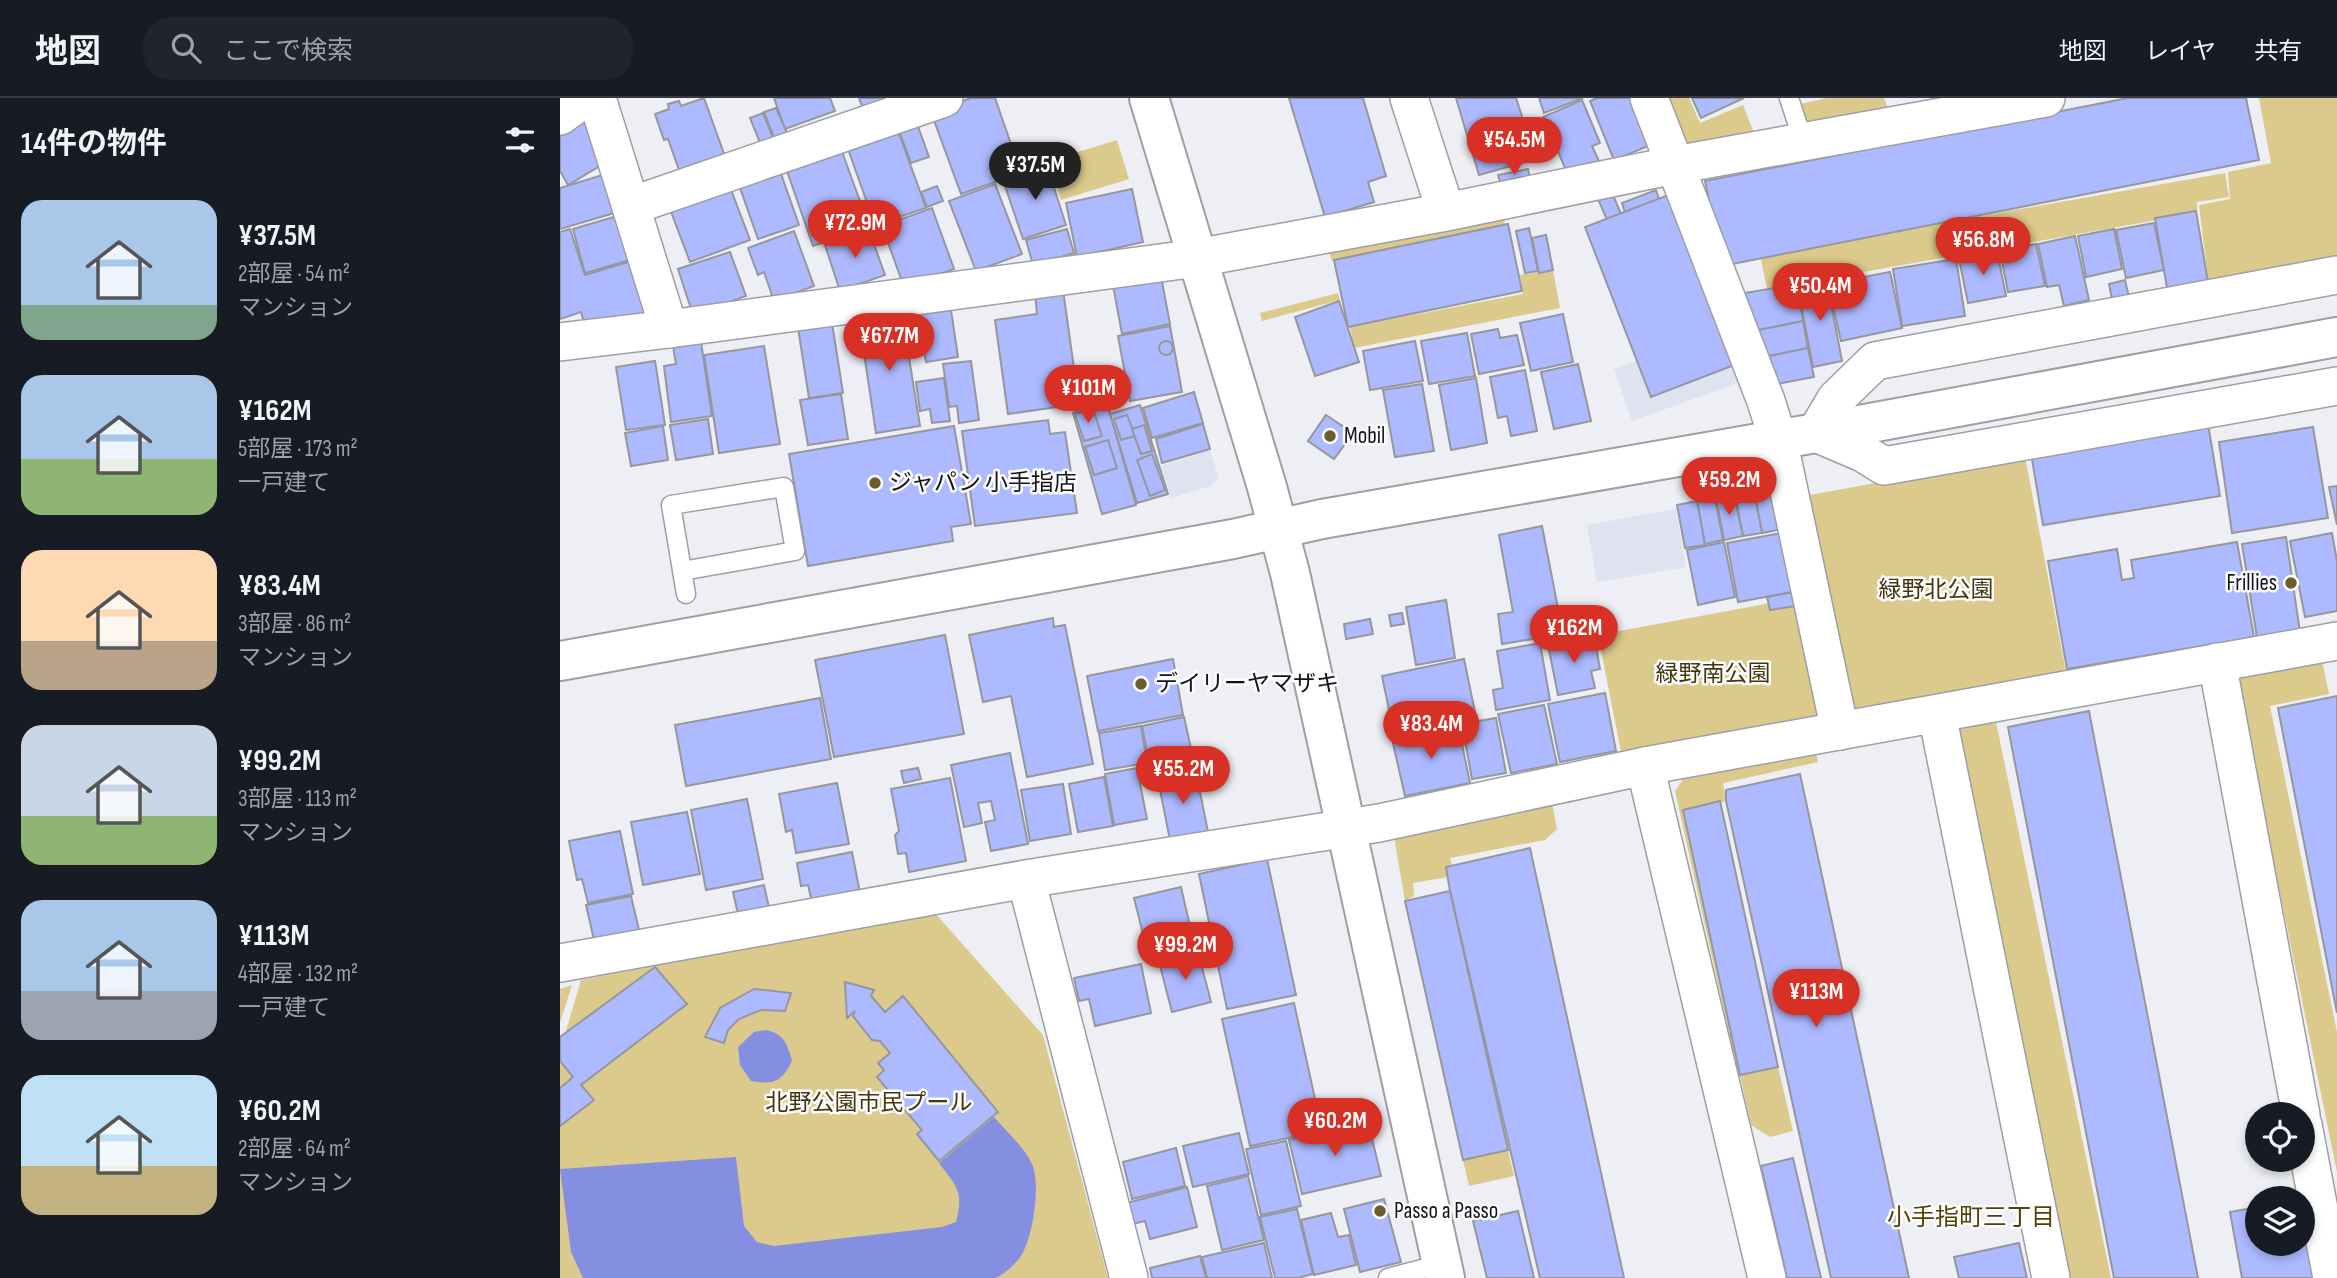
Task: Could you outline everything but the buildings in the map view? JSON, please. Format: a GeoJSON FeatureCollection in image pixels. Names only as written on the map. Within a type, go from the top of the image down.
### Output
{"type":"FeatureCollection","features":[{"type":"Feature","properties":{"kind":"street"},"geometry":{"type":"LineString","coordinates":[[560,116],[585,98]]}},
{"type":"Feature","properties":{"kind":"street"},"geometry":{"type":"LineString","coordinates":[[597,98],[669,329]]}},
{"type":"Feature","properties":{"kind":"street"},"geometry":{"type":"LineString","coordinates":[[631,206],[944,98]]}},
{"type":"Feature","properties":{"kind":"street"},"geometry":{"type":"LineString","coordinates":[[1149,98],[1290,573],[1443,1271]]}},
{"type":"Feature","properties":{"kind":"street"},"geometry":{"type":"LineString","coordinates":[[1409,98],[1446,212]]}},
{"type":"Feature","properties":{"kind":"street"},"geometry":{"type":"LineString","coordinates":[[1649,98],[1766,401],[1778,439],[1840,732]]}},
{"type":"Feature","properties":{"kind":"street"},"geometry":{"type":"LineString","coordinates":[[560,342],[1197,258],[1446,212],[1675,165],[1804,144],[1945,107],[2046,98]]}},
{"type":"Feature","properties":{"kind":"street"},"geometry":{"type":"LineString","coordinates":[[1816,433],[1836,399],[1875,361],[2337,275]]}},
{"type":"Feature","properties":{"kind":"street"},"geometry":{"type":"LineString","coordinates":[[560,661],[1206,544],[1322,519],[1816,433],[2337,337]]}},
{"type":"Feature","properties":{"kind":"street"},"geometry":{"type":"LineString","coordinates":[[1816,433],[1863,453],[1884,466],[2337,386]]}},
{"type":"Feature","properties":{"kind":"street"},"geometry":{"type":"LineString","coordinates":[[561,957],[1379,823],[1645,766],[2337,641]]}},
{"type":"Feature","properties":{"kind":"street"},"geometry":{"type":"LineString","coordinates":[[2217,662],[2299,1102]]}},
{"type":"Feature","properties":{"kind":"street"},"geometry":{"type":"LineString","coordinates":[[1937,714],[2051,1278]]}},
{"type":"Feature","properties":{"kind":"street"},"geometry":{"type":"LineString","coordinates":[[1645,766],[1767,1278]]}},
{"type":"Feature","properties":{"kind":"street"},"geometry":{"type":"LineString","coordinates":[[1026,879],[1129,1278]]}},
{"type":"Feature","properties":{"kind":"street"},"geometry":{"type":"LineString","coordinates":[[2312,1172],[2332,1278]]}},
{"type":"Feature","properties":{"kind":"lane"},"geometry":{"type":"LineString","coordinates":[[1788,98],[1804,144]]}},
{"type":"Feature","properties":{"kind":"lane"},"geometry":{"type":"LineString","coordinates":[[682,571],[795,551],[784,486],[671,505],[682,571],[686,594]]}},
{"type":"Feature","properties":{"kind":"lane"},"geometry":{"type":"LineString","coordinates":[[1388,1278],[1443,1271]]}},
{"type":"Feature","properties":{"kind":"shaded area"},"geometry":{"type":"Polygon","coordinates":[[[1724,344],[1738,383],[1632,421],[1614,369],[1639,360],[1724,344]]]}},
{"type":"Feature","properties":{"kind":"shaded area"},"geometry":{"type":"Polygon","coordinates":[[[1210,450],[1219,478],[1210,486],[1171,498],[1161,466],[1210,450]]]}},
{"type":"Feature","properties":{"kind":"shaded area"},"geometry":{"type":"Polygon","coordinates":[[[1676,509],[1686,567],[1597,582],[1587,525],[1676,509]]]}},
{"type":"Feature","properties":{"kind":"green space"},"geometry":{"type":"Polygon","coordinates":[[[1665,98],[1689,98],[1700,123],[1743,105],[1756,138],[1687,152],[1665,98]]]}},
{"type":"Feature","properties":{"kind":"green space"},"geometry":{"type":"Polygon","coordinates":[[[1827,98],[1884,98],[1889,111],[1809,129],[1796,105],[1827,98]]]}},
{"type":"Feature","properties":{"kind":"green space"},"geometry":{"type":"Polygon","coordinates":[[[2259,98],[2337,98],[2337,262],[2209,286],[2199,205],[2230,199],[2228,172],[2271,163],[2259,98]]]}},
{"type":"Feature","properties":{"kind":"green space"},"geometry":{"type":"Polygon","coordinates":[[[1117,140],[1129,179],[1061,200],[1049,161],[1117,140]]]}},
{"type":"Feature","properties":{"kind":"green space"},"geometry":{"type":"Polygon","coordinates":[[[2225,173],[2229,197],[2197,202],[2197,213],[1767,289],[1760,255],[2225,173]]]}},
{"type":"Feature","properties":{"kind":"green space"},"geometry":{"type":"Polygon","coordinates":[[[1503,213],[1505,226],[1332,261],[1327,245],[1503,213]]]}},
{"type":"Feature","properties":{"kind":"green space"},"geometry":{"type":"Polygon","coordinates":[[[1553,270],[1560,308],[1354,348],[1350,327],[1523,294],[1520,275],[1553,270]]]}},
{"type":"Feature","properties":{"kind":"green space"},"geometry":{"type":"Polygon","coordinates":[[[1338,293],[1340,300],[1262,321],[1260,313],[1338,293]]]}},
{"type":"Feature","properties":{"kind":"green space","name":"緑野北公園"},"geometry":{"type":"Polygon","coordinates":[[[2025,456],[2068,683],[1846,724],[1804,496],[2025,456]]]}},
{"type":"Feature","properties":{"kind":"green space","name":"緑野南公園"},"geometry":{"type":"Polygon","coordinates":[[[1798,598],[1820,715],[1621,752],[1598,635],[1798,598]]]}},
{"type":"Feature","properties":{"kind":"green space"},"geometry":{"type":"Polygon","coordinates":[[[2320,651],[2329,694],[2270,706],[2337,1032],[2337,1172],[2234,668],[2320,651]]]}},
{"type":"Feature","properties":{"kind":"green space"},"geometry":{"type":"Polygon","coordinates":[[[1996,722],[2111,1278],[2071,1278],[1957,730],[1996,722]]]}},
{"type":"Feature","properties":{"kind":"green space"},"geometry":{"type":"Polygon","coordinates":[[[1815,747],[1818,762],[1723,783],[1726,801],[1690,809],[1740,1065],[1736,1065],[1675,791],[1685,776],[1815,747]]]}},
{"type":"Feature","properties":{"kind":"green space"},"geometry":{"type":"Polygon","coordinates":[[[1552,803],[1557,829],[1545,840],[1450,858],[1454,876],[1413,883],[1414,896],[1405,901],[1393,831],[1552,803]]]}},
{"type":"Feature","properties":{"kind":"green space","name":"北野公園市民プール"},"geometry":{"type":"Polygon","coordinates":[[[934,912],[1043,1035],[1108,1278],[560,1278],[560,1051],[581,980],[934,912]]]}},
{"type":"Feature","properties":{"kind":"green space"},"geometry":{"type":"Polygon","coordinates":[[[572,985],[560,1023],[560,989],[572,985]]]}},
{"type":"Feature","properties":{"kind":"green space"},"geometry":{"type":"Polygon","coordinates":[[[1778,1067],[1793,1131],[1770,1137],[1751,1125],[1740,1075],[1778,1067]]]}},
{"type":"Feature","properties":{"kind":"green space"},"geometry":{"type":"Polygon","coordinates":[[[1508,1150],[1514,1176],[1469,1186],[1463,1160],[1508,1150]]]}},
{"type":"Feature","properties":{"kind":"water"},"geometry":{"type":"Polygon","coordinates":[[[766,1030],[784,1040],[792,1061],[784,1074],[776,1080],[765,1083],[751,1081],[740,1065],[738,1047],[754,1032],[766,1030]]]}},
{"type":"Feature","properties":{"kind":"water"},"geometry":{"type":"Polygon","coordinates":[[[994,1117],[1029,1158],[1036,1185],[1034,1211],[1025,1247],[1016,1262],[996,1278],[583,1278],[571,1252],[560,1169],[736,1157],[744,1226],[757,1242],[774,1246],[942,1227],[956,1222],[959,1196],[939,1163],[994,1117]]]}},
{"type":"Feature","properties":{"kind":"place","name":"Mobil"},"geometry":{"type":"Point","coordinates":[1330,436]}},
{"type":"Feature","properties":{"kind":"place","name":"ジャパン 小手指店"},"geometry":{"type":"Point","coordinates":[875,483]}},
{"type":"Feature","properties":{"kind":"place","name":"Frillies"},"geometry":{"type":"Point","coordinates":[2291,583]}},
{"type":"Feature","properties":{"kind":"place","name":"デイリーヤマザキ"},"geometry":{"type":"Point","coordinates":[1141,684]}},
{"type":"Feature","properties":{"kind":"place","name":"Passo a Passo"},"geometry":{"type":"Point","coordinates":[1380,1211]}},
{"type":"Feature","properties":{"kind":"district","name":"小手指町三丁目"},"geometry":{"type":"Point","coordinates":[1971,1217]}}]}
